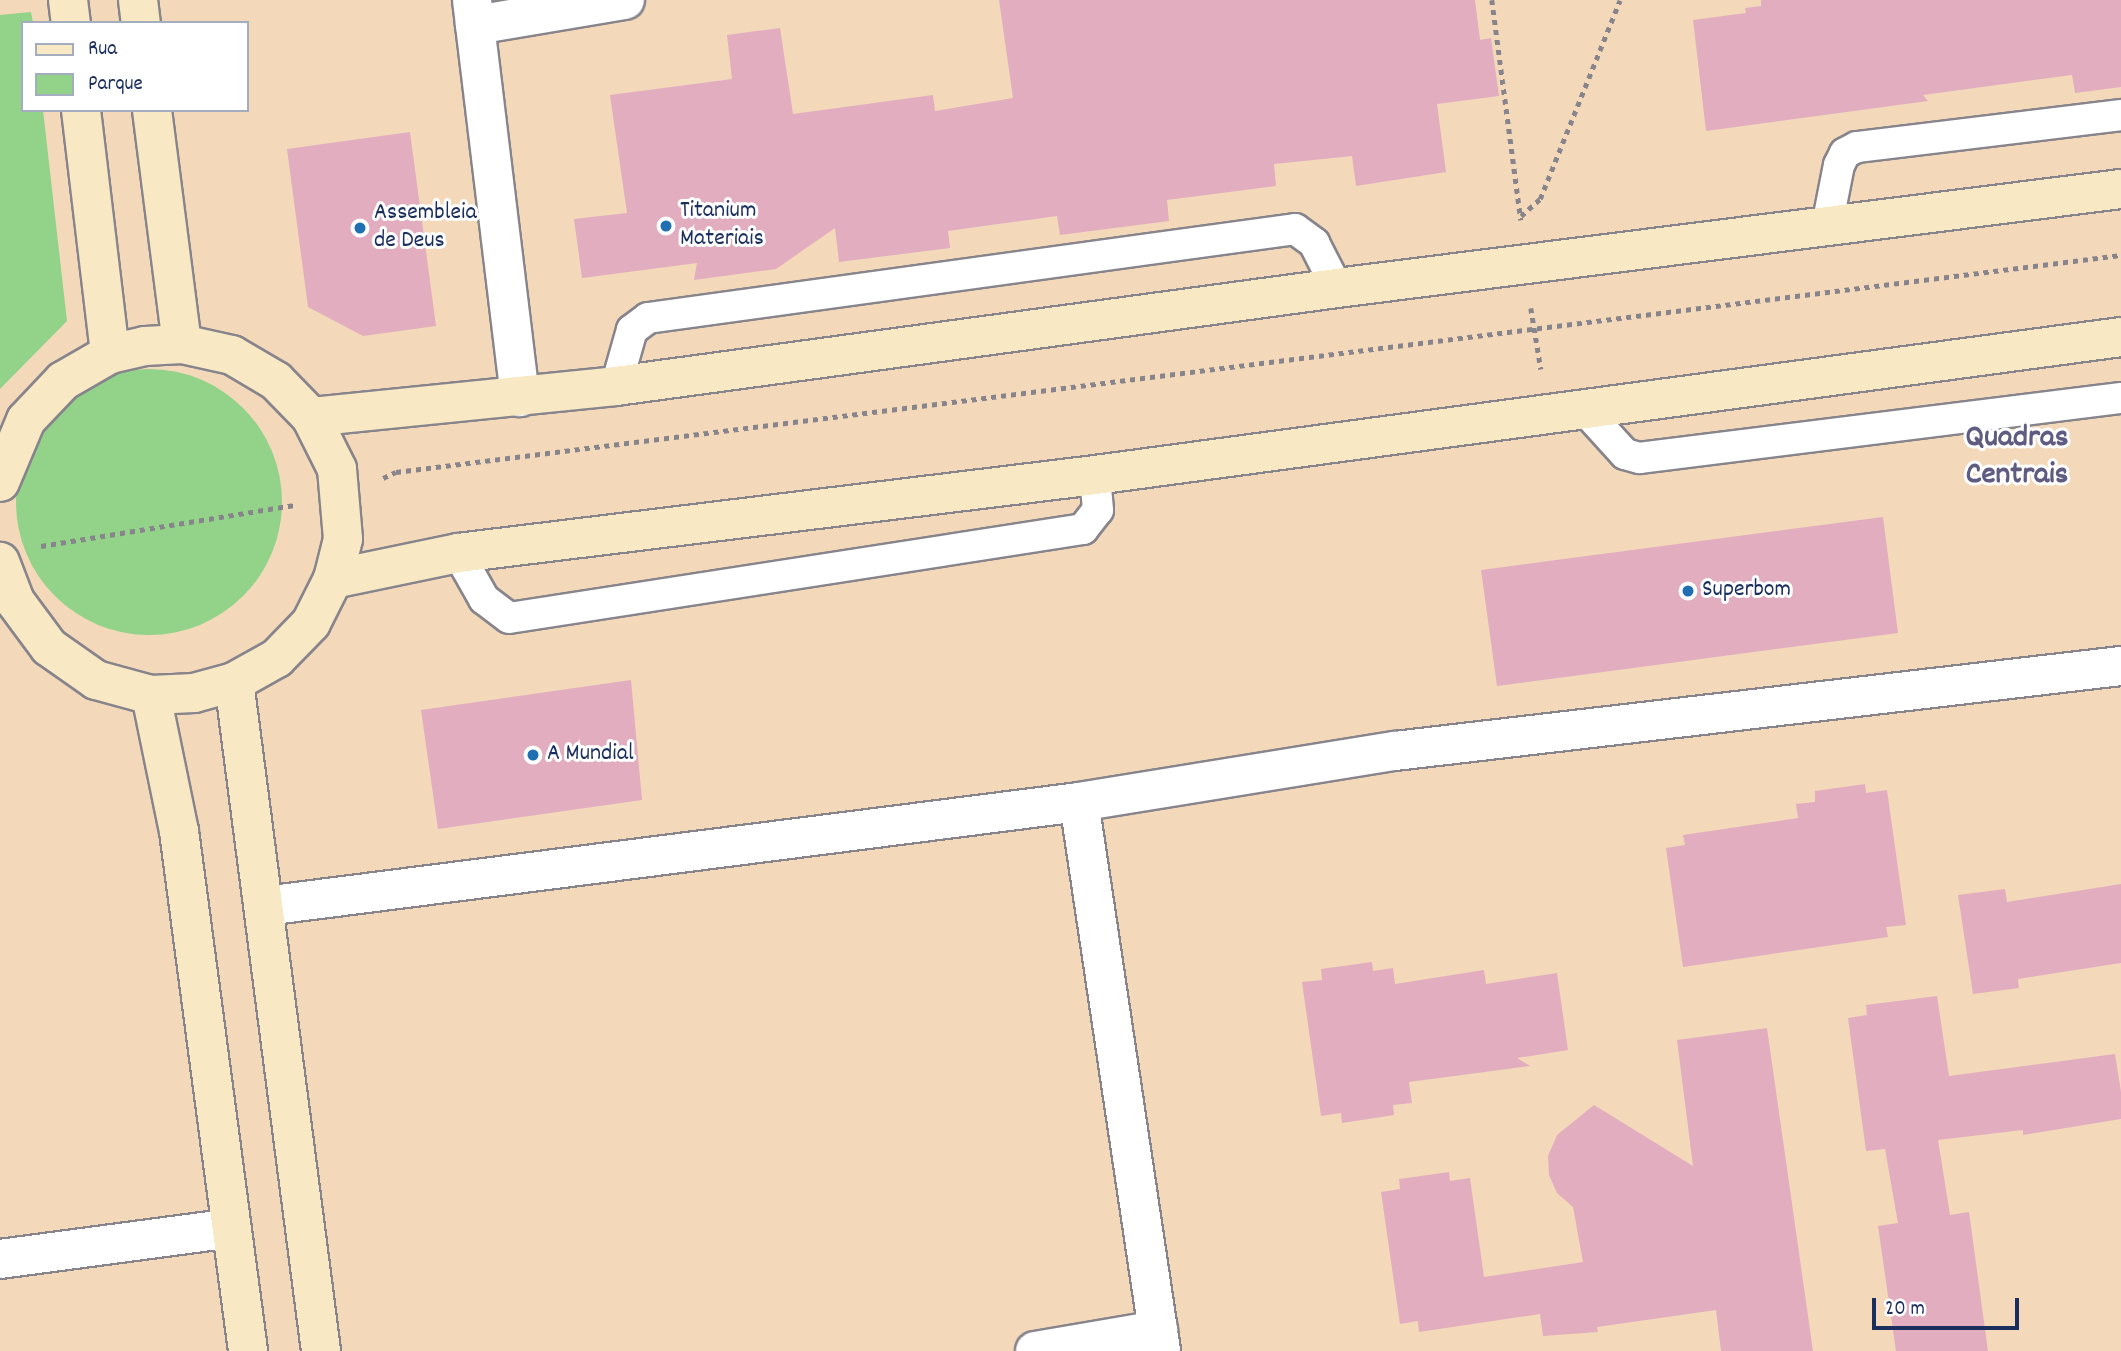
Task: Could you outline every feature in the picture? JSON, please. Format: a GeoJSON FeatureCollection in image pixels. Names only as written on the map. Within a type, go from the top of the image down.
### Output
{"type":"FeatureCollection","features":[{"type":"Feature","properties":{"kind":"main road"},"geometry":{"type":"LineString","coordinates":[[68,0],[71,21]]}},
{"type":"Feature","properties":{"kind":"main road"},"geometry":{"type":"LineString","coordinates":[[138,0],[141,21]]}},
{"type":"Feature","properties":{"kind":"main road"},"geometry":{"type":"LineString","coordinates":[[81,112],[110,355]]}},
{"type":"Feature","properties":{"kind":"main road"},"geometry":{"type":"LineString","coordinates":[[152,112],[182,344]]}},
{"type":"Feature","properties":{"kind":"main road"},"geometry":{"type":"LineString","coordinates":[[311,417],[616,386],[1525,263],[2121,189]]}},
{"type":"Feature","properties":{"kind":"main road"},"geometry":{"type":"LineString","coordinates":[[333,579],[458,553],[1094,474],[2121,337]]}},
{"type":"Feature","properties":{"kind":"main road"},"geometry":{"type":"LineString","coordinates":[[1,473],[26,420],[63,380],[110,355],[145,346],[182,344],[232,355],[276,381],[311,417],[326,442],[342,497],[343,539],[333,579],[311,622],[285,649],[234,682],[194,693],[151,695],[96,680],[49,647],[7,602],[14,555]]}},
{"type":"Feature","properties":{"kind":"main road"},"geometry":{"type":"LineString","coordinates":[[234,682],[321,1351]]}},
{"type":"Feature","properties":{"kind":"main road"},"geometry":{"type":"LineString","coordinates":[[151,695],[181,844],[248,1351]]}},
{"type":"Feature","properties":{"kind":"street"},"geometry":{"type":"LineString","coordinates":[[520,397],[474,12],[625,0]]}},
{"type":"Feature","properties":{"kind":"street"},"geometry":{"type":"LineString","coordinates":[[265,906],[1079,802],[1395,751],[2121,666]]}},
{"type":"Feature","properties":{"kind":"street"},"geometry":{"type":"LineString","coordinates":[[1035,1351],[1159,1341],[1079,802]]}},
{"type":"Feature","properties":{"kind":"street"},"geometry":{"type":"LineString","coordinates":[[0,1259],[231,1228]]}},
{"type":"Feature","properties":{"kind":"lane"},"geometry":{"type":"LineString","coordinates":[[1827,226],[1839,165],[1845,153],[1857,147],[2121,115]]}},
{"type":"Feature","properties":{"kind":"lane"},"geometry":{"type":"LineString","coordinates":[[616,386],[632,330],[648,318],[1295,229],[1314,243],[1337,288]]}},
{"type":"Feature","properties":{"kind":"lane"},"geometry":{"type":"LineString","coordinates":[[1566,410],[1625,454],[1639,458],[2121,398]]}},
{"type":"Feature","properties":{"kind":"lane"},"geometry":{"type":"LineString","coordinates":[[458,553],[484,599],[509,618],[1083,529],[1093,522],[1098,510],[1094,474]]}},
{"type":"Feature","properties":{"kind":"path"},"geometry":{"type":"LineString","coordinates":[[1492,0],[1534,329],[1566,410]]}},
{"type":"Feature","properties":{"kind":"path"},"geometry":{"type":"LineString","coordinates":[[1521,216],[1540,199],[1620,0]]}},
{"type":"Feature","properties":{"kind":"path"},"geometry":{"type":"LineString","coordinates":[[14,555],[342,497],[396,472],[2121,255]]}},
{"type":"Feature","properties":{"kind":"green space"},"geometry":{"type":"Polygon","coordinates":[[[31,12],[33,21],[21,21],[21,112],[43,112],[67,321],[0,389],[0,15],[31,12]]]}},
{"type":"Feature","properties":{"kind":"green space"},"geometry":{"type":"Polygon","coordinates":[[[149,369],[200,379],[243,408],[272,451],[282,502],[272,553],[243,596],[200,625],[149,635],[98,625],[55,596],[26,553],[16,502],[26,451],[55,408],[98,379],[149,369]]]}},
{"type":"Feature","properties":{"kind":"building"},"geometry":{"type":"Polygon","coordinates":[[[999,0],[1475,0],[1480,40],[1491,38],[1499,96],[1437,104],[1446,172],[1356,186],[1352,156],[1274,164],[1276,186],[1167,200],[1169,221],[1060,235],[1057,216],[948,231],[950,248],[839,262],[835,228],[776,269],[694,280],[697,263],[582,278],[574,219],[627,213],[610,95],[732,79],[727,35],[780,28],[793,114],[933,95],[935,111],[1013,98],[999,0]]]}},
{"type":"Feature","properties":{"kind":"building"},"geometry":{"type":"Polygon","coordinates":[[[1761,0],[2121,0],[2121,87],[2075,93],[2072,75],[1923,95],[1928,101],[1706,131],[1693,20],[1746,13],[1745,8],[1761,6],[1761,0]]]}},
{"type":"Feature","properties":{"kind":"building","name":"Assembleia de Deus"},"geometry":{"type":"Polygon","coordinates":[[[410,132],[436,326],[363,336],[308,307],[287,149],[410,132]]]}},
{"type":"Feature","properties":{"kind":"building","name":"Superbom"},"geometry":{"type":"Polygon","coordinates":[[[1883,517],[1898,633],[1497,686],[1481,570],[1883,517]]]}},
{"type":"Feature","properties":{"kind":"building","name":"A Mundial"},"geometry":{"type":"Polygon","coordinates":[[[631,680],[642,800],[438,829],[421,710],[631,680]]]}},
{"type":"Feature","properties":{"kind":"building"},"geometry":{"type":"Polygon","coordinates":[[[1865,784],[1866,793],[1887,790],[1906,925],[1886,927],[1888,937],[1683,967],[1666,848],[1685,845],[1683,835],[1798,818],[1796,804],[1815,802],[1815,791],[1865,784]]]}},
{"type":"Feature","properties":{"kind":"building"},"geometry":{"type":"Polygon","coordinates":[[[2121,884],[2121,963],[2018,979],[2019,988],[1973,994],[1958,895],[2005,889],[2007,902],[2121,884]]]}},
{"type":"Feature","properties":{"kind":"building"},"geometry":{"type":"Polygon","coordinates":[[[1372,962],[1373,971],[1393,968],[1395,984],[1484,970],[1486,984],[1557,973],[1568,1050],[1517,1058],[1530,1066],[1409,1082],[1412,1103],[1393,1105],[1394,1115],[1342,1123],[1341,1113],[1321,1116],[1302,982],[1322,980],[1321,969],[1372,962]]]}},
{"type":"Feature","properties":{"kind":"building"},"geometry":{"type":"Polygon","coordinates":[[[1937,996],[1949,1076],[2115,1054],[2121,1092],[2121,1119],[2023,1135],[2023,1130],[1938,1140],[1950,1215],[1969,1212],[1988,1351],[1896,1351],[1878,1226],[1898,1223],[1885,1149],[1866,1151],[1848,1018],[1867,1015],[1866,1005],[1937,996]]]}},
{"type":"Feature","properties":{"kind":"building"},"geometry":{"type":"Polygon","coordinates":[[[1767,1028],[1813,1351],[1721,1351],[1716,1310],[1597,1327],[1598,1332],[1543,1336],[1540,1314],[1419,1332],[1418,1321],[1400,1324],[1381,1192],[1400,1189],[1399,1179],[1449,1172],[1450,1181],[1470,1178],[1484,1277],[1583,1262],[1573,1207],[1557,1193],[1549,1175],[1548,1156],[1557,1135],[1594,1105],[1693,1166],[1677,1040],[1767,1028]]]}},
{"type":"Feature","properties":{"kind":"place","name":"Titanium Materiais"},"geometry":{"type":"Point","coordinates":[666,226]}},
{"type":"Feature","properties":{"kind":"place","name":"Assembleia de Deus"},"geometry":{"type":"Point","coordinates":[360,228]}},
{"type":"Feature","properties":{"kind":"place","name":"Superbom"},"geometry":{"type":"Point","coordinates":[1688,591]}},
{"type":"Feature","properties":{"kind":"place","name":"A Mundial"},"geometry":{"type":"Point","coordinates":[533,755]}},
{"type":"Feature","properties":{"kind":"district","name":"Quadras Centrais"},"geometry":{"type":"Point","coordinates":[2017,458]}}]}
